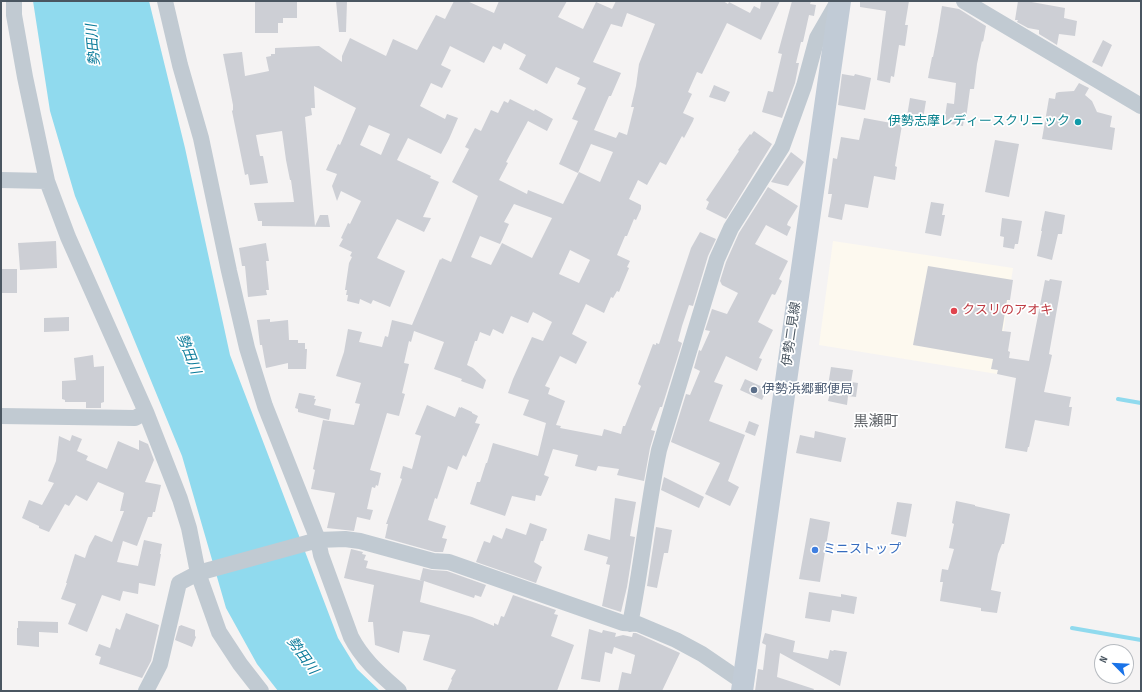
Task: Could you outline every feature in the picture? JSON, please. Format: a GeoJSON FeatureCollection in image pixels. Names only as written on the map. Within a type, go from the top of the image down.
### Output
{"type":"FeatureCollection","features":[{"type":"Feature","properties":{"kind":"main road","name":"伊勢二見線"},"geometry":{"type":"LineString","coordinates":[[742,686],[749,646],[839,1]]}},
{"type":"Feature","properties":{"kind":"street"},"geometry":{"type":"LineString","coordinates":[[14,1],[14,15],[25,77],[47,181],[68,237],[146,412],[180,499],[200,572],[219,632],[240,664],[261,691]]}},
{"type":"Feature","properties":{"kind":"street"},"geometry":{"type":"LineString","coordinates":[[164,1],[180,65],[201,138],[246,348],[265,406],[318,540],[321,555],[345,622],[356,646],[370,666],[399,691]]}},
{"type":"Feature","properties":{"kind":"street"},"geometry":{"type":"LineString","coordinates":[[630,624],[638,586],[652,481],[659,450],[717,259],[731,228],[782,147],[804,86],[817,38],[839,1]]}},
{"type":"Feature","properties":{"kind":"street"},"geometry":{"type":"LineString","coordinates":[[964,1],[1141,106]]}},
{"type":"Feature","properties":{"kind":"street"},"geometry":{"type":"LineString","coordinates":[[1,180],[47,181]]}},
{"type":"Feature","properties":{"kind":"street"},"geometry":{"type":"LineString","coordinates":[[1,416],[135,418],[146,412]]}},
{"type":"Feature","properties":{"kind":"street"},"geometry":{"type":"LineString","coordinates":[[146,691],[160,664],[179,583],[200,572],[318,540],[344,539],[360,541],[433,561],[449,562],[622,623],[638,624],[676,640],[702,654],[742,686]]}},
{"type":"Feature","properties":{"kind":"shaded area"},"geometry":{"type":"Polygon","coordinates":[[[833,241],[1013,268],[997,374],[819,345],[833,241]]]}},
{"type":"Feature","properties":{"kind":"water","name":"勢田川"},"geometry":{"type":"Polygon","coordinates":[[[33,1],[149,1],[185,148],[230,355],[338,638],[357,669],[380,691],[278,691],[257,664],[226,608],[182,456],[75,196],[50,111],[33,1]]]}},
{"type":"Feature","properties":{"kind":"building"},"geometry":{"type":"Polygon","coordinates":[[[255,1],[297,1],[297,18],[283,18],[283,23],[278,23],[278,33],[255,33],[255,1]]]}},
{"type":"Feature","properties":{"kind":"building"},"geometry":{"type":"Polygon","coordinates":[[[336,1],[347,1],[346,32],[339,32],[336,1]]]}},
{"type":"Feature","properties":{"kind":"building"},"geometry":{"type":"Polygon","coordinates":[[[454,1],[467,1],[494,13],[499,1],[567,1],[558,17],[583,29],[596,2],[612,9],[616,1],[723,1],[728,4],[729,2],[750,13],[754,6],[760,9],[761,1],[780,1],[761,40],[727,23],[702,74],[697,72],[688,92],[692,94],[683,113],[694,118],[684,138],[682,136],[666,165],[660,162],[647,185],[638,180],[629,199],[641,205],[641,209],[636,220],[634,219],[627,236],[625,236],[617,255],[630,261],[627,267],[629,268],[619,292],[617,291],[613,298],[611,297],[604,313],[586,304],[572,334],[587,342],[576,364],[560,356],[545,386],[550,388],[548,394],[565,401],[556,425],[561,426],[560,428],[602,436],[604,429],[621,434],[623,426],[625,426],[641,386],[638,384],[653,344],[659,344],[691,248],[700,232],[716,239],[708,256],[693,306],[689,305],[678,341],[682,343],[662,407],[660,407],[651,430],[655,431],[650,448],[644,481],[617,475],[619,469],[598,466],[596,471],[575,466],[578,455],[553,449],[544,475],[549,477],[541,496],[536,495],[535,501],[512,496],[505,516],[470,504],[477,482],[480,482],[493,443],[538,456],[546,423],[523,415],[529,400],[508,393],[532,337],[543,341],[552,322],[533,312],[528,323],[511,316],[503,334],[493,329],[490,336],[480,332],[477,341],[475,341],[467,365],[473,368],[486,380],[483,389],[461,381],[462,379],[434,369],[444,342],[414,331],[411,342],[409,341],[404,363],[409,364],[402,393],[405,394],[399,416],[387,413],[370,470],[381,473],[378,486],[376,485],[375,488],[372,487],[367,509],[373,510],[370,520],[357,517],[354,531],[327,528],[335,493],[311,489],[315,470],[313,469],[323,420],[354,425],[360,404],[355,403],[361,383],[336,376],[344,352],[348,329],[362,332],[359,342],[382,347],[385,336],[388,337],[392,320],[412,325],[440,259],[441,260],[442,258],[451,262],[478,196],[452,182],[469,149],[465,147],[475,128],[481,131],[491,110],[498,113],[504,101],[508,103],[510,99],[534,111],[535,109],[553,119],[547,131],[528,121],[506,162],[508,163],[499,180],[527,194],[528,190],[563,204],[579,172],[600,182],[613,152],[591,144],[578,173],[559,164],[578,121],[572,119],[586,88],[577,84],[580,78],[556,67],[547,84],[519,69],[526,55],[504,43],[501,50],[493,46],[484,63],[450,46],[441,65],[451,70],[442,88],[431,83],[420,106],[445,119],[447,114],[458,118],[449,139],[441,154],[408,138],[397,160],[431,176],[430,178],[439,182],[423,217],[431,218],[424,232],[397,219],[377,258],[405,271],[390,307],[373,300],[371,304],[360,299],[359,304],[347,301],[348,295],[346,295],[347,290],[345,290],[349,263],[352,257],[350,256],[352,252],[339,246],[348,223],[350,224],[361,201],[341,191],[337,201],[332,186],[337,174],[326,170],[338,144],[340,145],[356,108],[314,86],[315,108],[311,108],[312,115],[305,117],[315,226],[320,215],[328,215],[330,227],[262,226],[262,221],[258,221],[254,203],[294,202],[282,131],[256,135],[260,156],[263,156],[268,183],[250,185],[248,174],[245,175],[232,111],[233,105],[223,54],[242,52],[245,76],[269,71],[266,57],[271,56],[271,54],[275,54],[275,48],[319,46],[342,62],[342,56],[350,38],[386,56],[393,39],[417,50],[436,15],[445,19],[454,1]],[[627,13],[622,27],[611,24],[593,62],[621,73],[594,130],[616,138],[619,132],[627,135],[634,107],[631,107],[639,64],[655,24],[627,13]],[[369,125],[360,145],[381,155],[390,134],[369,125]],[[514,204],[504,222],[509,224],[500,244],[480,236],[471,257],[491,265],[502,243],[532,258],[552,218],[514,204]],[[570,250],[559,274],[579,283],[590,260],[570,250]]]}},
{"type":"Feature","properties":{"kind":"building"},"geometry":{"type":"Polygon","coordinates":[[[792,1],[811,1],[810,4],[816,5],[814,16],[809,15],[803,42],[801,42],[796,63],[799,63],[795,83],[782,118],[762,112],[768,91],[773,92],[782,54],[778,53],[792,1]]]}},
{"type":"Feature","properties":{"kind":"building"},"geometry":{"type":"Polygon","coordinates":[[[860,1],[909,1],[905,25],[908,25],[905,46],[899,45],[894,77],[891,76],[890,83],[877,80],[886,11],[860,7],[860,1]]]}},
{"type":"Feature","properties":{"kind":"building"},"geometry":{"type":"Polygon","coordinates":[[[1018,1],[1065,8],[1064,18],[1077,21],[1075,36],[1059,34],[1057,45],[1039,34],[1039,30],[1028,28],[1017,22],[1018,20],[1015,20],[1018,1]]]}},
{"type":"Feature","properties":{"kind":"building"},"geometry":{"type":"Polygon","coordinates":[[[942,6],[959,9],[986,26],[977,64],[974,89],[970,89],[966,119],[964,119],[963,126],[944,123],[947,103],[954,104],[956,83],[928,78],[942,6]]]}},
{"type":"Feature","properties":{"kind":"building"},"geometry":{"type":"Polygon","coordinates":[[[1103,40],[1112,45],[1102,67],[1092,62],[1103,40]]]}},
{"type":"Feature","properties":{"kind":"building"},"geometry":{"type":"Polygon","coordinates":[[[842,74],[854,76],[855,74],[871,78],[865,110],[838,105],[842,74]]]}},
{"type":"Feature","properties":{"kind":"building","name":"伊勢志摩レディースクリニック"},"geometry":{"type":"Polygon","coordinates":[[[1079,83],[1089,88],[1085,95],[1092,101],[1097,112],[1112,116],[1110,127],[1115,128],[1112,150],[1042,139],[1049,98],[1055,99],[1056,93],[1059,92],[1074,91],[1079,83]]]}},
{"type":"Feature","properties":{"kind":"building"},"geometry":{"type":"Polygon","coordinates":[[[714,85],[730,92],[725,102],[709,97],[714,85]]]}},
{"type":"Feature","properties":{"kind":"building"},"geometry":{"type":"Polygon","coordinates":[[[910,98],[926,101],[923,119],[907,116],[910,98]]]}},
{"type":"Feature","properties":{"kind":"building"},"geometry":{"type":"Polygon","coordinates":[[[864,118],[902,125],[895,166],[897,167],[895,180],[874,176],[868,208],[845,204],[842,220],[828,217],[832,194],[828,194],[833,158],[837,159],[841,137],[859,140],[864,118]]]}},
{"type":"Feature","properties":{"kind":"building"},"geometry":{"type":"Polygon","coordinates":[[[754,131],[772,144],[726,219],[706,209],[709,202],[706,200],[739,151],[738,150],[754,131]]]}},
{"type":"Feature","properties":{"kind":"building"},"geometry":{"type":"Polygon","coordinates":[[[995,140],[1019,144],[1009,197],[985,192],[995,140]]]}},
{"type":"Feature","properties":{"kind":"building"},"geometry":{"type":"Polygon","coordinates":[[[791,152],[804,162],[788,186],[771,182],[791,152]]]}},
{"type":"Feature","properties":{"kind":"building"},"geometry":{"type":"Polygon","coordinates":[[[768,187],[798,206],[788,222],[787,225],[791,227],[787,236],[766,225],[755,244],[788,261],[779,279],[782,281],[775,295],[772,294],[758,322],[773,330],[759,358],[762,359],[757,371],[726,356],[714,382],[723,385],[709,421],[745,435],[728,481],[739,487],[730,506],[705,494],[720,463],[671,442],[686,394],[690,395],[700,371],[694,368],[699,350],[701,351],[710,331],[705,330],[712,309],[727,314],[738,293],[722,285],[720,281],[726,262],[739,233],[768,187]]]}},
{"type":"Feature","properties":{"kind":"building"},"geometry":{"type":"Polygon","coordinates":[[[931,202],[944,204],[942,215],[945,215],[941,236],[925,233],[931,202]]]}},
{"type":"Feature","properties":{"kind":"building"},"geometry":{"type":"Polygon","coordinates":[[[1045,211],[1065,215],[1062,234],[1058,234],[1052,260],[1037,256],[1045,211]]]}},
{"type":"Feature","properties":{"kind":"building"},"geometry":{"type":"Polygon","coordinates":[[[1002,218],[1022,221],[1018,244],[1015,244],[1014,249],[1003,247],[1004,237],[1000,236],[1002,218]]]}},
{"type":"Feature","properties":{"kind":"building"},"geometry":{"type":"Polygon","coordinates":[[[56,241],[57,268],[20,270],[18,243],[56,241]]]}},
{"type":"Feature","properties":{"kind":"building"},"geometry":{"type":"Polygon","coordinates":[[[266,243],[269,261],[266,261],[269,290],[266,290],[267,295],[248,297],[245,266],[242,266],[239,248],[266,243]]]}},
{"type":"Feature","properties":{"kind":"building"},"geometry":{"type":"Polygon","coordinates":[[[928,266],[1013,280],[1010,300],[1007,300],[1002,331],[1011,332],[1008,351],[1010,352],[1009,358],[1029,361],[1045,280],[1049,281],[1050,279],[1062,281],[1049,354],[1052,355],[1044,392],[1071,397],[1069,407],[1072,407],[1069,426],[1035,420],[1027,452],[1005,448],[1016,378],[997,374],[998,370],[991,369],[993,359],[913,345],[928,266]]]}},
{"type":"Feature","properties":{"kind":"building"},"geometry":{"type":"Polygon","coordinates":[[[1,269],[17,269],[17,293],[1,293],[1,269]]]}},
{"type":"Feature","properties":{"kind":"building"},"geometry":{"type":"Polygon","coordinates":[[[69,317],[69,331],[44,332],[44,318],[69,317]]]}},
{"type":"Feature","properties":{"kind":"building"},"geometry":{"type":"Polygon","coordinates":[[[270,319],[270,322],[288,320],[289,340],[298,340],[298,343],[305,343],[305,349],[307,349],[306,369],[288,369],[288,363],[266,368],[262,345],[260,345],[257,320],[270,319]]]}},
{"type":"Feature","properties":{"kind":"building"},"geometry":{"type":"Polygon","coordinates":[[[93,355],[94,367],[104,366],[104,402],[101,403],[101,408],[86,408],[86,402],[65,402],[65,400],[62,399],[62,381],[76,380],[74,358],[93,355]]]}},
{"type":"Feature","properties":{"kind":"building"},"geometry":{"type":"Polygon","coordinates":[[[831,367],[853,370],[851,382],[858,383],[856,397],[848,396],[847,405],[828,401],[830,393],[827,392],[831,367]]]}},
{"type":"Feature","properties":{"kind":"building"},"geometry":{"type":"Polygon","coordinates":[[[745,379],[767,389],[762,400],[740,390],[745,379]]]}},
{"type":"Feature","properties":{"kind":"building"},"geometry":{"type":"Polygon","coordinates":[[[299,393],[315,396],[314,399],[316,399],[314,405],[331,409],[329,420],[298,412],[298,409],[295,408],[299,393]]]}},
{"type":"Feature","properties":{"kind":"building"},"geometry":{"type":"Polygon","coordinates":[[[427,405],[455,417],[459,407],[461,407],[478,416],[475,423],[480,424],[466,457],[463,455],[457,470],[448,466],[428,520],[446,526],[442,538],[447,539],[443,552],[435,552],[385,538],[388,524],[386,524],[402,479],[400,478],[403,466],[412,469],[421,436],[415,434],[427,405]]]}},
{"type":"Feature","properties":{"kind":"building"},"geometry":{"type":"Polygon","coordinates":[[[749,421],[759,425],[755,436],[745,432],[749,421]]]}},
{"type":"Feature","properties":{"kind":"building"},"geometry":{"type":"Polygon","coordinates":[[[815,431],[846,438],[841,462],[796,453],[800,435],[814,438],[815,431]]]}},
{"type":"Feature","properties":{"kind":"building"},"geometry":{"type":"Polygon","coordinates":[[[72,435],[82,439],[77,451],[88,456],[86,460],[107,469],[118,441],[139,450],[139,440],[148,444],[154,460],[145,482],[161,485],[155,512],[153,512],[152,517],[148,517],[137,546],[123,541],[117,562],[138,566],[144,540],[162,544],[155,586],[139,583],[138,594],[123,591],[120,601],[102,595],[87,632],[68,624],[76,604],[61,599],[75,554],[85,558],[95,535],[112,542],[124,511],[120,511],[124,493],[98,482],[87,501],[76,495],[69,506],[65,504],[49,532],[22,518],[29,500],[42,505],[54,483],[48,481],[56,461],[59,436],[70,441],[72,435]]]}},
{"type":"Feature","properties":{"kind":"building"},"geometry":{"type":"Polygon","coordinates":[[[664,477],[704,497],[699,508],[661,490],[664,477]]]}},
{"type":"Feature","properties":{"kind":"building"},"geometry":{"type":"Polygon","coordinates":[[[615,498],[636,502],[630,536],[635,537],[627,587],[621,612],[602,606],[610,565],[606,564],[608,557],[584,550],[588,534],[610,540],[615,498]]]}},
{"type":"Feature","properties":{"kind":"building"},"geometry":{"type":"Polygon","coordinates":[[[956,501],[1010,514],[1004,544],[1002,544],[998,554],[991,590],[1001,592],[997,613],[981,611],[981,608],[940,601],[943,582],[940,582],[942,569],[948,570],[954,549],[949,548],[954,524],[952,523],[956,501]]]}},
{"type":"Feature","properties":{"kind":"building"},"geometry":{"type":"Polygon","coordinates":[[[897,502],[912,504],[906,537],[891,534],[897,502]]]}},
{"type":"Feature","properties":{"kind":"building","name":"ミニストップ"},"geometry":{"type":"Polygon","coordinates":[[[810,518],[830,522],[820,582],[799,579],[810,518]]]}},
{"type":"Feature","properties":{"kind":"building"},"geometry":{"type":"Polygon","coordinates":[[[530,523],[547,529],[534,562],[542,567],[536,583],[476,562],[484,541],[490,543],[493,535],[502,539],[506,528],[526,535],[530,523]]]}},
{"type":"Feature","properties":{"kind":"building"},"geometry":{"type":"Polygon","coordinates":[[[656,527],[672,530],[668,553],[664,553],[657,588],[647,586],[656,527]]]}},
{"type":"Feature","properties":{"kind":"building"},"geometry":{"type":"Polygon","coordinates":[[[351,549],[363,552],[362,554],[366,555],[364,560],[368,561],[366,568],[423,581],[420,580],[423,568],[447,571],[486,585],[481,597],[475,595],[474,598],[424,581],[420,602],[472,617],[494,626],[494,623],[498,625],[501,616],[504,617],[513,595],[556,610],[554,614],[558,615],[551,636],[574,645],[557,691],[447,691],[456,670],[423,660],[430,635],[403,631],[399,653],[375,645],[373,622],[368,622],[374,585],[344,578],[351,549]]]}},
{"type":"Feature","properties":{"kind":"building"},"geometry":{"type":"Polygon","coordinates":[[[809,592],[841,597],[841,594],[857,597],[854,614],[832,610],[830,622],[805,618],[809,592]]]}},
{"type":"Feature","properties":{"kind":"building"},"geometry":{"type":"Polygon","coordinates":[[[126,613],[159,625],[151,661],[142,678],[99,664],[101,657],[95,655],[99,644],[110,648],[116,628],[120,630],[126,613]]]}},
{"type":"Feature","properties":{"kind":"building"},"geometry":{"type":"Polygon","coordinates":[[[18,621],[58,622],[58,633],[39,632],[39,647],[17,645],[18,621]]]}},
{"type":"Feature","properties":{"kind":"building"},"geometry":{"type":"Polygon","coordinates":[[[181,625],[195,630],[196,637],[192,647],[175,640],[179,626],[181,625]]]}},
{"type":"Feature","properties":{"kind":"building"},"geometry":{"type":"Polygon","coordinates":[[[589,629],[602,633],[603,630],[616,633],[615,637],[623,635],[632,637],[633,633],[636,633],[680,653],[662,691],[618,691],[622,672],[631,674],[635,655],[614,647],[612,654],[605,652],[600,682],[581,679],[589,629]]]}},
{"type":"Feature","properties":{"kind":"building"},"geometry":{"type":"Polygon","coordinates":[[[765,633],[795,641],[793,652],[828,659],[830,650],[847,652],[840,686],[780,653],[777,677],[814,689],[813,691],[755,691],[758,669],[763,670],[766,645],[762,643],[765,633]]]}},
{"type":"Feature","properties":{"kind":"waterway"},"geometry":{"type":"LineString","coordinates":[[1118,399],[1141,403]]}},
{"type":"Feature","properties":{"kind":"waterway"},"geometry":{"type":"LineString","coordinates":[[1072,628],[1141,640]]}},
{"type":"Feature","properties":{"kind":"place","name":"伊勢志摩レディースクリニック"},"geometry":{"type":"Point","coordinates":[1078,122]}},
{"type":"Feature","properties":{"kind":"place","name":"クスリのアオキ"},"geometry":{"type":"Point","coordinates":[954,311]}},
{"type":"Feature","properties":{"kind":"place","name":"伊勢浜郷郵便局"},"geometry":{"type":"Point","coordinates":[754,390]}},
{"type":"Feature","properties":{"kind":"place","name":"ミニストップ"},"geometry":{"type":"Point","coordinates":[815,550]}},
{"type":"Feature","properties":{"kind":"district","name":"黒瀬町"},"geometry":{"type":"Point","coordinates":[876,422]}}]}
